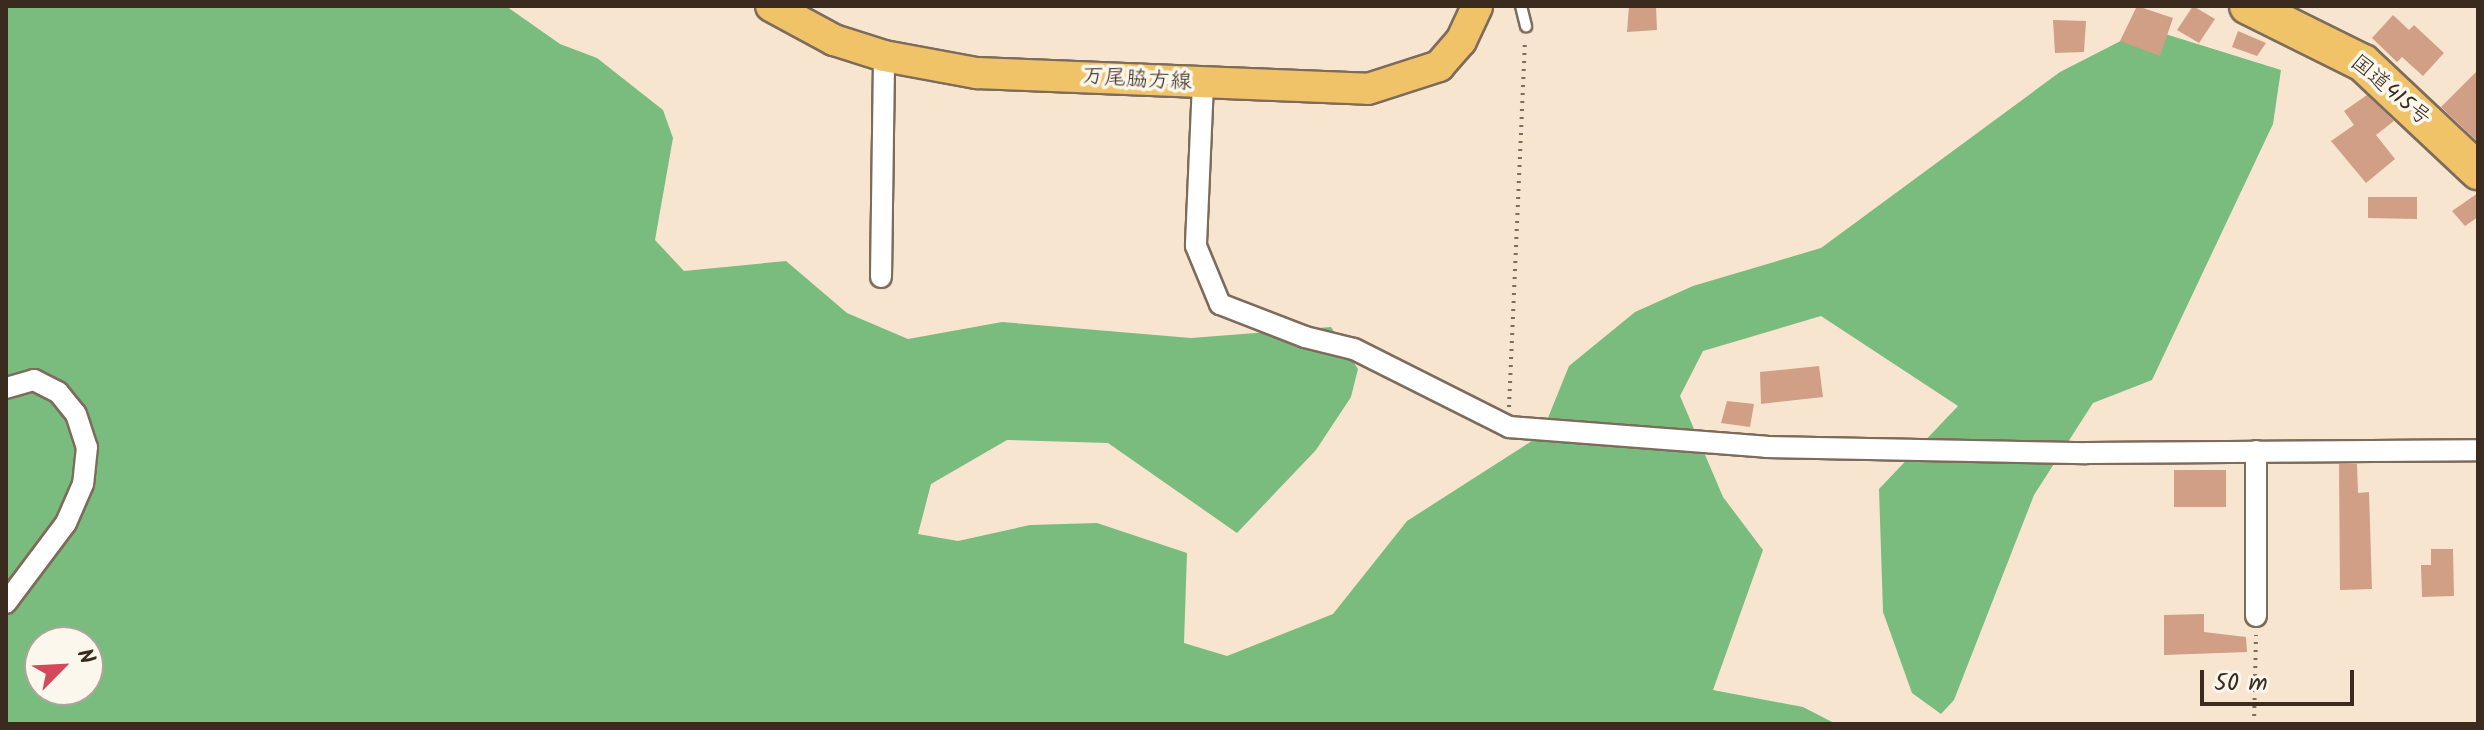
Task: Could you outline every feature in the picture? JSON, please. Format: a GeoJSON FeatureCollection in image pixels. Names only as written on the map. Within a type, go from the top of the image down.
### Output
{"type":"FeatureCollection","features":[{"type":"Feature","properties":{"kind":"highway","name":"国道415号"},"geometry":{"type":"LineString","coordinates":[[2248,6],[2363,63],[2478,171]]}},
{"type":"Feature","properties":{"kind":"main road","name":"万尾脇方線"},"geometry":{"type":"LineString","coordinates":[[771,6],[834,40],[884,56],[977,73],[1368,89],[1401,83],[1439,66],[1461,41],[1477,6]]}},
{"type":"Feature","properties":{"kind":"street"},"geometry":{"type":"LineString","coordinates":[[881,277],[884,56]]}},
{"type":"Feature","properties":{"kind":"street"},"geometry":{"type":"LineString","coordinates":[[1203,83],[1196,246],[1220,304],[1305,337],[1354,349],[1509,427],[1766,447],[2478,450]]}},
{"type":"Feature","properties":{"kind":"street"},"geometry":{"type":"LineString","coordinates":[[6,388],[34,380],[58,392],[76,414],[87,447],[83,484],[66,523],[6,603]]}},
{"type":"Feature","properties":{"kind":"street"},"geometry":{"type":"LineString","coordinates":[[2256,451],[2256,616]]}},
{"type":"Feature","properties":{"kind":"lane"},"geometry":{"type":"LineString","coordinates":[[1521,6],[1526,26]]}},
{"type":"Feature","properties":{"kind":"path"},"geometry":{"type":"LineString","coordinates":[[1509,427],[1526,26]]}},
{"type":"Feature","properties":{"kind":"path"},"geometry":{"type":"LineString","coordinates":[[2254,724],[2256,616]]}},
{"type":"Feature","properties":{"kind":"green space"},"geometry":{"type":"Polygon","coordinates":[[[6,6],[506,6],[560,44],[597,58],[663,110],[673,138],[655,240],[684,271],[786,261],[847,313],[908,339],[1002,322],[1191,338],[1331,327],[1358,369],[1351,397],[1316,450],[1237,533],[1108,443],[1007,440],[931,484],[918,534],[958,541],[1030,525],[1097,523],[1187,553],[1184,643],[1227,656],[1333,614],[1407,521],[1541,435],[1569,366],[1635,312],[1693,286],[1821,248],[2060,72],[2146,28],[2281,70],[2273,124],[2152,380],[2093,403],[2034,495],[1954,700],[1941,714],[1912,693],[1883,612],[1879,489],[1958,406],[1821,316],[1703,351],[1680,396],[1723,497],[1763,550],[1713,690],[1803,707],[1836,724],[6,724],[6,6]]]}},
{"type":"Feature","properties":{"kind":"building"},"geometry":{"type":"Polygon","coordinates":[[[1629,6],[1656,6],[1657,30],[1627,32],[1629,6]]]}},
{"type":"Feature","properties":{"kind":"building"},"geometry":{"type":"Polygon","coordinates":[[[2137,6],[2173,18],[2160,56],[2120,41],[2137,6]]]}},
{"type":"Feature","properties":{"kind":"building"},"geometry":{"type":"Polygon","coordinates":[[[2193,6],[2215,19],[2199,43],[2177,30],[2193,6]]]}},
{"type":"Feature","properties":{"kind":"building"},"geometry":{"type":"Polygon","coordinates":[[[2393,15],[2409,30],[2414,25],[2444,53],[2423,76],[2402,57],[2397,62],[2372,38],[2393,15]]]}},
{"type":"Feature","properties":{"kind":"building"},"geometry":{"type":"Polygon","coordinates":[[[2053,20],[2086,21],[2084,52],[2055,53],[2053,20]]]}},
{"type":"Feature","properties":{"kind":"building"},"geometry":{"type":"Polygon","coordinates":[[[2238,31],[2266,43],[2257,56],[2232,47],[2238,31]]]}},
{"type":"Feature","properties":{"kind":"building"},"geometry":{"type":"Polygon","coordinates":[[[2478,70],[2478,142],[2441,107],[2478,70]]]}},
{"type":"Feature","properties":{"kind":"building"},"geometry":{"type":"Polygon","coordinates":[[[2367,95],[2394,121],[2376,135],[2395,159],[2366,183],[2331,141],[2354,125],[2344,111],[2367,95]]]}},
{"type":"Feature","properties":{"kind":"building"},"geometry":{"type":"Polygon","coordinates":[[[2478,193],[2478,217],[2465,226],[2452,211],[2478,193]]]}},
{"type":"Feature","properties":{"kind":"building"},"geometry":{"type":"Polygon","coordinates":[[[2368,197],[2417,197],[2417,219],[2368,218],[2368,197]]]}},
{"type":"Feature","properties":{"kind":"building"},"geometry":{"type":"Polygon","coordinates":[[[1819,366],[1823,397],[1761,404],[1760,372],[1819,366]]]}},
{"type":"Feature","properties":{"kind":"building"},"geometry":{"type":"Polygon","coordinates":[[[1727,401],[1754,404],[1750,427],[1721,423],[1727,401]]]}},
{"type":"Feature","properties":{"kind":"building"},"geometry":{"type":"Polygon","coordinates":[[[2339,464],[2357,464],[2358,493],[2369,492],[2372,589],[2340,590],[2339,464]]]}},
{"type":"Feature","properties":{"kind":"building"},"geometry":{"type":"Polygon","coordinates":[[[2174,470],[2226,470],[2226,507],[2174,507],[2174,470]]]}},
{"type":"Feature","properties":{"kind":"building"},"geometry":{"type":"Polygon","coordinates":[[[2431,549],[2453,549],[2454,596],[2422,597],[2421,565],[2431,565],[2431,549]]]}},
{"type":"Feature","properties":{"kind":"building"},"geometry":{"type":"Polygon","coordinates":[[[2204,614],[2204,632],[2246,637],[2247,652],[2164,655],[2164,615],[2204,614]]]}}]}
